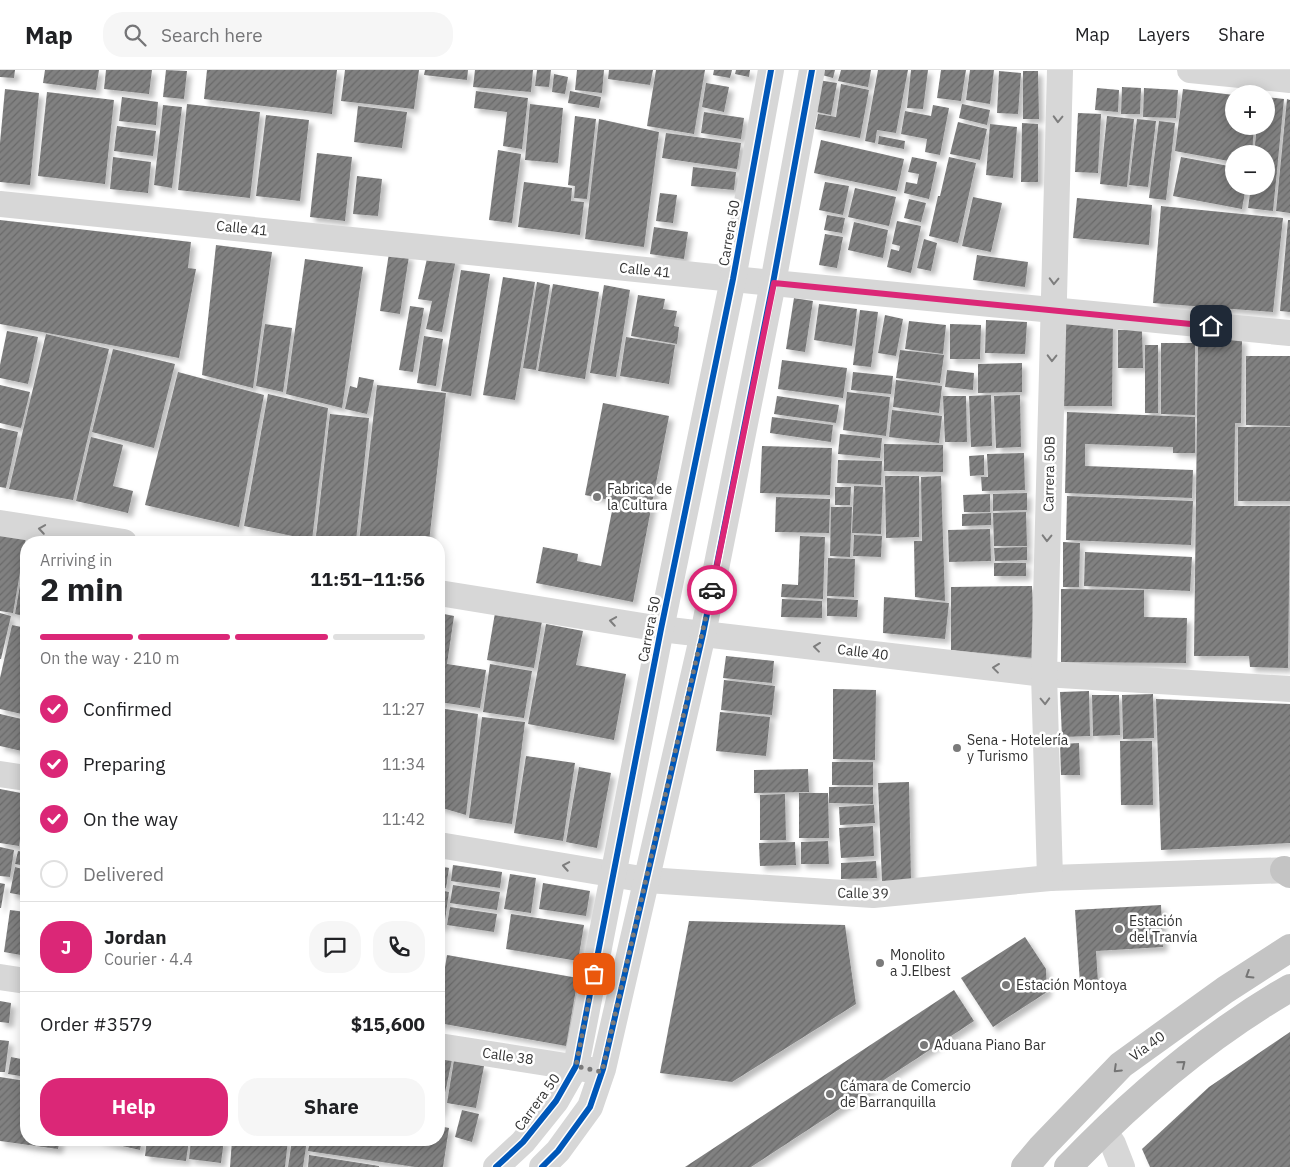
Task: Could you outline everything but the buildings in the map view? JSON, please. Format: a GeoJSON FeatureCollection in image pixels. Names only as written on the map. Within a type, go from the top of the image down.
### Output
{"type":"FeatureCollection","features":[{"type":"Feature","properties":{"kind":"highway","name":"Vía 40"},"geometry":{"type":"LineString","coordinates":[[1025,1167],[1121,1065],[1225,990],[1290,948]]}},
{"type":"Feature","properties":{"kind":"highway"},"geometry":{"type":"LineString","coordinates":[[1068,1167],[1104,1130],[1212,1040],[1265,1002],[1290,988]]}},
{"type":"Feature","properties":{"kind":"street","name":"Carrera 50"},"geometry":{"type":"LineString","coordinates":[[496,1167],[523,1142],[556,1101],[576,1066],[661,629],[733,279],[771,70]]}},
{"type":"Feature","properties":{"kind":"street"},"geometry":{"type":"LineString","coordinates":[[542,1167],[558,1151],[590,1107],[602,1072],[703,634],[774,283],[812,70]]}},
{"type":"Feature","properties":{"kind":"street","name":"Carrera 50B"},"geometry":{"type":"LineString","coordinates":[[1050,878],[1044,674],[1060,70]]}},
{"type":"Feature","properties":{"kind":"street"},"geometry":{"type":"LineString","coordinates":[[1190,70],[1290,80]]}},
{"type":"Feature","properties":{"kind":"street","name":"Calle 41"},"geometry":{"type":"LineString","coordinates":[[0,204],[1290,334]]}},
{"type":"Feature","properties":{"kind":"street"},"geometry":{"type":"LineString","coordinates":[[0,522],[87,536]]}},
{"type":"Feature","properties":{"kind":"street","name":"Calle 40"},"geometry":{"type":"LineString","coordinates":[[445,594],[661,629],[1044,674],[1290,689]]}},
{"type":"Feature","properties":{"kind":"street"},"geometry":{"type":"LineString","coordinates":[[0,774],[20,777]]}},
{"type":"Feature","properties":{"kind":"street","name":"Calle 39"},"geometry":{"type":"LineString","coordinates":[[445,846],[647,880],[873,895],[1050,878],[1288,871]]}},
{"type":"Feature","properties":{"kind":"street"},"geometry":{"type":"LineString","coordinates":[[0,977],[20,980]]}},
{"type":"Feature","properties":{"kind":"street","name":"Calle 38"},"geometry":{"type":"LineString","coordinates":[[445,1047],[576,1066],[602,1072]]}},
{"type":"Feature","properties":{"kind":"street"},"geometry":{"type":"LineString","coordinates":[[1104,1130],[1122,1167]]}},
{"type":"Feature","properties":{"kind":"cycle path"},"geometry":{"type":"LineString","coordinates":[[496,1167],[523,1142],[556,1101],[576,1066],[661,629],[733,279],[771,70]]}},
{"type":"Feature","properties":{"kind":"cycle path"},"geometry":{"type":"LineString","coordinates":[[542,1167],[558,1151],[590,1107],[603,1069],[703,634],[773,283],[812,70]]}},
{"type":"Feature","properties":{"kind":"way so far"},"geometry":{"type":"LineString","coordinates":[[594,974],[576,1066],[602,1072],[712,590]]}},
{"type":"Feature","properties":{"kind":"place","name":"Fabrica de la Cultura"},"geometry":{"type":"Point","coordinates":[597,497]}},
{"type":"Feature","properties":{"kind":"place","name":"Sena - Hotelería y Turismo"},"geometry":{"type":"Point","coordinates":[957,748]}},
{"type":"Feature","properties":{"kind":"place","name":"Estación del Tranvía"},"geometry":{"type":"Point","coordinates":[1119,929]}},
{"type":"Feature","properties":{"kind":"place","name":"Monolito a J.Elbest"},"geometry":{"type":"Point","coordinates":[880,963]}},
{"type":"Feature","properties":{"kind":"place","name":"Estación Montoya"},"geometry":{"type":"Point","coordinates":[1006,985]}},
{"type":"Feature","properties":{"kind":"place","name":"Aduana Piano Bar"},"geometry":{"type":"Point","coordinates":[924,1045]}},
{"type":"Feature","properties":{"kind":"place","name":"Cámara de Comercio de Barranquilla"},"geometry":{"type":"Point","coordinates":[830,1094]}},
{"type":"Feature","properties":{"kind":"route"},"geometry":{"type":"LineString","coordinates":[[712,590],[774,283],[1211,326]]}}]}
